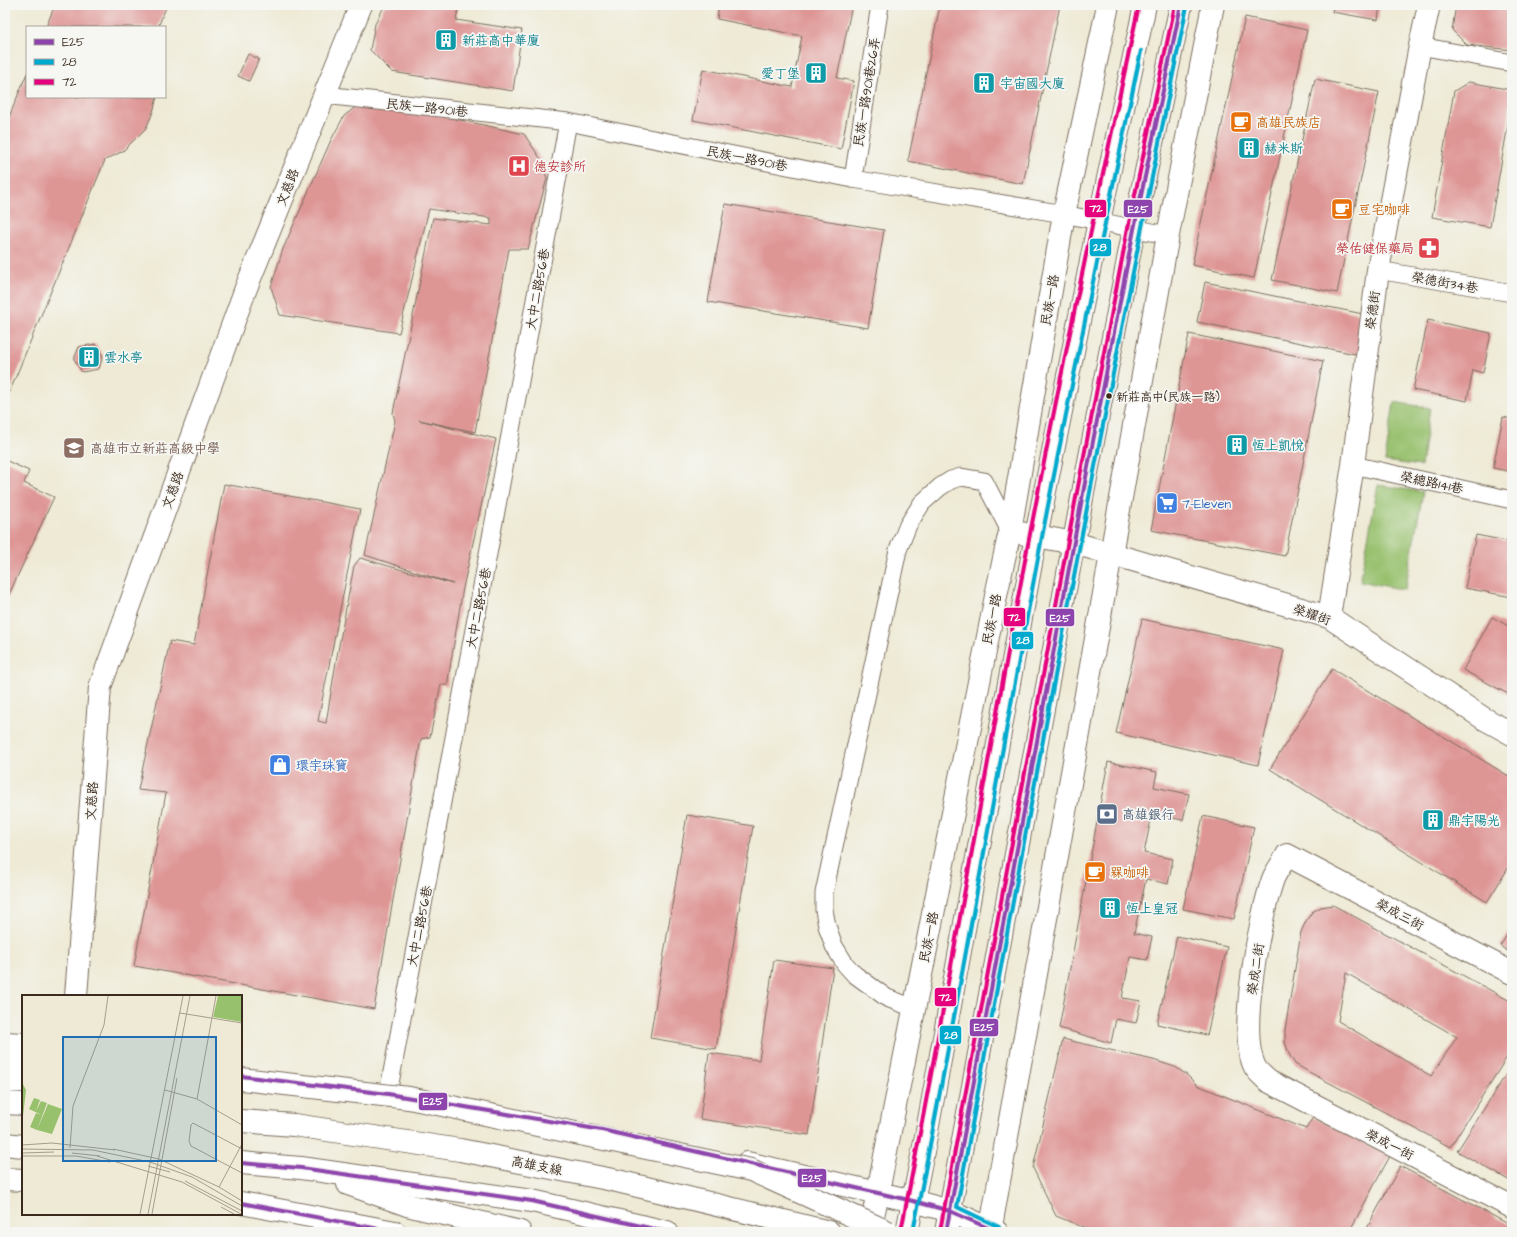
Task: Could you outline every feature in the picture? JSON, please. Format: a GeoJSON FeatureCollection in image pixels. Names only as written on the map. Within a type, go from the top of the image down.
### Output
{"type":"FeatureCollection","features":[{"type":"Feature","properties":{"kind":"main road","name":"文慈路"},"geometry":{"type":"LineString","coordinates":[[76,995],[100,687],[246,288],[361,5]]}},
{"type":"Feature","properties":{"kind":"main road","name":"民族一路"},"geometry":{"type":"LineString","coordinates":[[870,1232],[996,591],[1010,531],[1064,214],[1108,5]]}},
{"type":"Feature","properties":{"kind":"main road"},"geometry":{"type":"LineString","coordinates":[[907,1232],[1036,536],[1098,221],[1144,5]]}},
{"type":"Feature","properties":{"kind":"main road"},"geometry":{"type":"LineString","coordinates":[[948,1222],[1134,229],[1181,5]]}},
{"type":"Feature","properties":{"kind":"main road"},"geometry":{"type":"LineString","coordinates":[[242,1078],[388,1094],[602,1130],[913,1201],[948,1222],[993,1231],[1168,235],[1213,5]]}},
{"type":"Feature","properties":{"kind":"main road","name":"榮德街"},"geometry":{"type":"LineString","coordinates":[[1329,617],[1353,465],[1378,270],[1429,5]]}},
{"type":"Feature","properties":{"kind":"main road","name":"榮耀街"},"geometry":{"type":"LineString","coordinates":[[1010,531],[1074,543],[1329,617],[1483,718],[1512,734]]}},
{"type":"Feature","properties":{"kind":"main road","name":"榮成三街"},"geometry":{"type":"LineString","coordinates":[[1287,855],[1512,973]]}},
{"type":"Feature","properties":{"kind":"main road","name":"榮成二街"},"geometry":{"type":"LineString","coordinates":[[1268,1081],[1254,1067],[1249,1048],[1249,1013],[1254,961],[1263,916],[1274,878],[1287,855]]}},
{"type":"Feature","properties":{"kind":"main road"},"geometry":{"type":"LineString","coordinates":[[5,1043],[22,1044]]}},
{"type":"Feature","properties":{"kind":"main road"},"geometry":{"type":"LineString","coordinates":[[5,1061],[22,1062]]}},
{"type":"Feature","properties":{"kind":"main road"},"geometry":{"type":"LineString","coordinates":[[242,1078],[409,1098],[751,1170],[888,1232]]}},
{"type":"Feature","properties":{"kind":"main road"},"geometry":{"type":"LineString","coordinates":[[5,1081],[22,1081]]}},
{"type":"Feature","properties":{"kind":"main road","name":"榮成一街"},"geometry":{"type":"LineString","coordinates":[[1268,1081],[1512,1207]]}},
{"type":"Feature","properties":{"kind":"main road"},"geometry":{"type":"LineString","coordinates":[[5,1103],[22,1104]]}},
{"type":"Feature","properties":{"kind":"main road","name":"高雄支線"},"geometry":{"type":"LineString","coordinates":[[242,1121],[294,1125],[460,1150],[613,1180],[830,1232]]}},
{"type":"Feature","properties":{"kind":"main road"},"geometry":{"type":"LineString","coordinates":[[5,1144],[22,1146]]}},
{"type":"Feature","properties":{"kind":"main road"},"geometry":{"type":"LineString","coordinates":[[242,1163],[301,1168],[532,1201],[667,1232]]}},
{"type":"Feature","properties":{"kind":"main road"},"geometry":{"type":"LineString","coordinates":[[301,1168],[407,1205],[520,1232]]}},
{"type":"Feature","properties":{"kind":"main road"},"geometry":{"type":"LineString","coordinates":[[5,1179],[22,1180]]}},
{"type":"Feature","properties":{"kind":"main road"},"geometry":{"type":"LineString","coordinates":[[242,1203],[395,1232]]}},
{"type":"Feature","properties":{"kind":"lane","name":"民族一路901巷26弄"},"geometry":{"type":"LineString","coordinates":[[853,179],[880,5]]}},
{"type":"Feature","properties":{"kind":"lane"},"geometry":{"type":"LineString","coordinates":[[1420,46],[1512,63]]}},
{"type":"Feature","properties":{"kind":"lane","name":"民族一路901巷"},"geometry":{"type":"LineString","coordinates":[[324,95],[568,122],[853,179],[1064,214],[1168,235]]}},
{"type":"Feature","properties":{"kind":"lane","name":"大中二路56巷"},"geometry":{"type":"LineString","coordinates":[[388,1094],[568,122]]}},
{"type":"Feature","properties":{"kind":"lane","name":"榮德街34巷"},"geometry":{"type":"LineString","coordinates":[[1378,270],[1512,293]]}},
{"type":"Feature","properties":{"kind":"lane","name":"榮總路141巷"},"geometry":{"type":"LineString","coordinates":[[1353,465],[1512,500]]}},
{"type":"Feature","properties":{"kind":"lane"},"geometry":{"type":"LineString","coordinates":[[914,1008],[887,998],[854,974],[845,964],[834,946],[827,926],[824,910],[824,893],[898,550],[908,525],[922,503],[951,480],[961,477],[984,481],[1010,531]]}},
{"type":"Feature","properties":{"kind":"green space"},"geometry":{"type":"Polygon","coordinates":[[[1394,402],[1430,408],[1421,466],[1385,461],[1394,402]]]}},
{"type":"Feature","properties":{"kind":"green space"},"geometry":{"type":"Polygon","coordinates":[[[1378,485],[1423,492],[1405,590],[1360,581],[1378,485]]]}},
{"type":"Feature","properties":{"kind":"building"},"geometry":{"type":"Polygon","coordinates":[[[55,5],[167,5],[158,26],[46,26],[55,5]]]}},
{"type":"Feature","properties":{"kind":"building","name":"新莊高中華廈"},"geometry":{"type":"Polygon","coordinates":[[[385,5],[459,5],[456,20],[522,30],[513,91],[392,72],[370,50],[375,24],[385,5]]]}},
{"type":"Feature","properties":{"kind":"building","name":"愛丁堡"},"geometry":{"type":"Polygon","coordinates":[[[719,5],[852,5],[837,78],[854,81],[841,149],[693,120],[703,69],[792,87],[802,36],[717,19],[719,5]]]}},
{"type":"Feature","properties":{"kind":"building","name":"宇宙國大廈"},"geometry":{"type":"Polygon","coordinates":[[[940,5],[1060,5],[1023,184],[908,161],[940,5]]]}},
{"type":"Feature","properties":{"kind":"building"},"geometry":{"type":"Polygon","coordinates":[[[1334,5],[1380,5],[1378,20],[1332,12],[1334,5]]]}},
{"type":"Feature","properties":{"kind":"building"},"geometry":{"type":"Polygon","coordinates":[[[1456,5],[1512,5],[1512,50],[1467,45],[1452,30],[1456,5]]]}},
{"type":"Feature","properties":{"kind":"building","name":"赫米斯"},"geometry":{"type":"Polygon","coordinates":[[[1245,17],[1307,30],[1254,278],[1192,265],[1245,17]]]}},
{"type":"Feature","properties":{"kind":"building"},"geometry":{"type":"Polygon","coordinates":[[[248,54],[259,59],[249,81],[238,76],[248,54]]]}},
{"type":"Feature","properties":{"kind":"building"},"geometry":{"type":"Polygon","coordinates":[[[26,75],[26,98],[157,98],[153,112],[146,128],[123,151],[105,160],[5,403],[5,127],[26,75]]]}},
{"type":"Feature","properties":{"kind":"building","name":"赫米斯"},"geometry":{"type":"Polygon","coordinates":[[[1315,79],[1379,92],[1337,293],[1272,280],[1315,79]]]}},
{"type":"Feature","properties":{"kind":"building"},"geometry":{"type":"Polygon","coordinates":[[[1469,82],[1512,90],[1509,119],[1490,227],[1432,217],[1454,91],[1469,82]]]}},
{"type":"Feature","properties":{"kind":"building"},"geometry":{"type":"Polygon","coordinates":[[[361,103],[383,103],[524,134],[540,158],[547,178],[528,249],[509,249],[475,432],[419,420],[496,439],[463,588],[447,686],[441,684],[430,737],[421,739],[374,1009],[134,966],[166,793],[138,790],[170,641],[194,645],[224,484],[360,509],[318,721],[326,723],[354,566],[360,558],[453,584],[365,555],[395,421],[393,413],[433,218],[491,225],[491,218],[429,209],[399,333],[280,315],[271,287],[283,249],[331,140],[344,116],[361,103]]]}},
{"type":"Feature","properties":{"kind":"building"},"geometry":{"type":"Polygon","coordinates":[[[725,204],[884,230],[868,328],[708,302],[725,204]]]}},
{"type":"Feature","properties":{"kind":"building"},"geometry":{"type":"Polygon","coordinates":[[[1205,282],[1368,315],[1360,355],[1197,322],[1205,282]]]}},
{"type":"Feature","properties":{"kind":"building"},"geometry":{"type":"Polygon","coordinates":[[[1428,320],[1491,333],[1483,373],[1473,370],[1467,401],[1413,390],[1428,320]]]}},
{"type":"Feature","properties":{"kind":"building","name":"恆上凱悅"},"geometry":{"type":"Polygon","coordinates":[[[1189,334],[1323,361],[1285,556],[1151,530],[1189,334]]]}},
{"type":"Feature","properties":{"kind":"building","name":"雲水亭"},"geometry":{"type":"Polygon","coordinates":[[[95,344],[103,356],[99,369],[82,372],[74,359],[79,347],[95,344]]]}},
{"type":"Feature","properties":{"kind":"building"},"geometry":{"type":"Polygon","coordinates":[[[1503,417],[1512,419],[1512,472],[1493,468],[1503,417]]]}},
{"type":"Feature","properties":{"kind":"building"},"geometry":{"type":"Polygon","coordinates":[[[5,460],[29,471],[24,483],[54,497],[5,603],[5,460]]]}},
{"type":"Feature","properties":{"kind":"building"},"geometry":{"type":"Polygon","coordinates":[[[1476,535],[1512,542],[1512,597],[1465,588],[1476,535]]]}},
{"type":"Feature","properties":{"kind":"building"},"geometry":{"type":"Polygon","coordinates":[[[1492,617],[1512,628],[1512,696],[1463,670],[1492,617]]]}},
{"type":"Feature","properties":{"kind":"building"},"geometry":{"type":"Polygon","coordinates":[[[1142,619],[1284,650],[1258,765],[1116,733],[1142,619]]]}},
{"type":"Feature","properties":{"kind":"building","name":"鼎宇陽光"},"geometry":{"type":"Polygon","coordinates":[[[1332,669],[1512,778],[1512,862],[1487,902],[1270,769],[1332,669]]]}},
{"type":"Feature","properties":{"kind":"building","name":"恆上皇冠"},"geometry":{"type":"Polygon","coordinates":[[[1108,762],[1157,772],[1154,787],[1189,794],[1183,820],[1152,814],[1144,853],[1173,859],[1168,884],[1146,879],[1134,933],[1152,937],[1147,960],[1130,957],[1122,998],[1141,1001],[1136,1023],[1116,1019],[1111,1043],[1059,1028],[1108,762]]]}},
{"type":"Feature","properties":{"kind":"building"},"geometry":{"type":"Polygon","coordinates":[[[687,815],[753,826],[716,1049],[650,1038],[687,815]]]}},
{"type":"Feature","properties":{"kind":"building","name":"恆上皇冠"},"geometry":{"type":"Polygon","coordinates":[[[1203,816],[1254,827],[1234,919],[1183,909],[1203,816]]]}},
{"type":"Feature","properties":{"kind":"building"},"geometry":{"type":"Polygon","coordinates":[[[1333,905],[1512,1002],[1512,1049],[1450,1147],[1295,1064],[1289,1054],[1285,1042],[1285,1030],[1301,932],[1312,912],[1321,907],[1333,905]],[[1346,973],[1338,1021],[1431,1076],[1457,1037],[1346,973]]]}},
{"type":"Feature","properties":{"kind":"building"},"geometry":{"type":"Polygon","coordinates":[[[1512,927],[1512,954],[1500,946],[1512,927]]]}},
{"type":"Feature","properties":{"kind":"building","name":"恆上皇冠"},"geometry":{"type":"Polygon","coordinates":[[[1177,936],[1227,947],[1207,1035],[1157,1024],[1177,936]]]}},
{"type":"Feature","properties":{"kind":"building"},"geometry":{"type":"Polygon","coordinates":[[[774,960],[833,968],[809,1135],[700,1119],[709,1053],[759,1060],[774,960]]]}},
{"type":"Feature","properties":{"kind":"building"},"geometry":{"type":"Polygon","coordinates":[[[1063,1039],[1153,1060],[1175,1067],[1187,1075],[1197,1085],[1306,1129],[1313,1117],[1390,1156],[1349,1232],[1095,1232],[1056,1216],[1033,1168],[1063,1039]]]}},
{"type":"Feature","properties":{"kind":"building"},"geometry":{"type":"Polygon","coordinates":[[[1512,1065],[1512,1182],[1457,1151],[1512,1065]]]}},
{"type":"Feature","properties":{"kind":"building"},"geometry":{"type":"Polygon","coordinates":[[[1400,1166],[1512,1226],[1512,1232],[1365,1232],[1400,1166]]]}},
{"type":"Feature","properties":{"kind":"transit line","name":"72"},"geometry":{"type":"LineString","coordinates":[[901,1231],[1030,534],[1083,269],[1139,5]]}},
{"type":"Feature","properties":{"kind":"transit line","name":"72"},"geometry":{"type":"LineString","coordinates":[[940,1231],[1077,492],[1128,228],[1175,5]]}},
{"type":"Feature","properties":{"kind":"transit line","name":"E25"},"geometry":{"type":"LineString","coordinates":[[946,1232],[1083,493],[1134,229],[1181,5]]}},
{"type":"Feature","properties":{"kind":"transit line","name":"28"},"geometry":{"type":"LineString","coordinates":[[999,1227],[957,1207],[1068,606],[1126,306],[1187,6]]}},
{"type":"Feature","properties":{"kind":"transit line","name":"28"},"geometry":{"type":"LineString","coordinates":[[913,1232],[1042,537],[1141,51]]}},
{"type":"Feature","properties":{"kind":"transit line","name":"E25"},"geometry":{"type":"LineString","coordinates":[[242,1076],[388,1094],[602,1130],[913,1201],[950,1211],[997,1232]]}},
{"type":"Feature","properties":{"kind":"transit line","name":"E25"},"geometry":{"type":"LineString","coordinates":[[242,1163],[301,1168],[532,1201],[667,1232]]}},
{"type":"Feature","properties":{"kind":"transit line","name":"E25"},"geometry":{"type":"LineString","coordinates":[[242,1203],[395,1232]]}},
{"type":"Feature","properties":{"kind":"place","name":"新莊高中華廈"},"geometry":{"type":"Point","coordinates":[446,40]}},
{"type":"Feature","properties":{"kind":"place","name":"愛丁堡"},"geometry":{"type":"Point","coordinates":[816,73]}},
{"type":"Feature","properties":{"kind":"place","name":"宇宙國大廈"},"geometry":{"type":"Point","coordinates":[984,83]}},
{"type":"Feature","properties":{"kind":"place","name":"高雄民族店"},"geometry":{"type":"Point","coordinates":[1241,122]}},
{"type":"Feature","properties":{"kind":"place","name":"赫米斯"},"geometry":{"type":"Point","coordinates":[1249,148]}},
{"type":"Feature","properties":{"kind":"place","name":"德安診所"},"geometry":{"type":"Point","coordinates":[519,166]}},
{"type":"Feature","properties":{"kind":"place","name":"豆宅咖啡"},"geometry":{"type":"Point","coordinates":[1342,209]}},
{"type":"Feature","properties":{"kind":"place","name":"榮佑健保藥局"},"geometry":{"type":"Point","coordinates":[1429,248]}},
{"type":"Feature","properties":{"kind":"place","name":"雲水亭"},"geometry":{"type":"Point","coordinates":[89,357]}},
{"type":"Feature","properties":{"kind":"place","name":"新莊高中(民族一路)"},"geometry":{"type":"Point","coordinates":[1109,396]}},
{"type":"Feature","properties":{"kind":"place","name":"恆上凱悅"},"geometry":{"type":"Point","coordinates":[1237,445]}},
{"type":"Feature","properties":{"kind":"place","name":"高雄市立新莊高級中學"},"geometry":{"type":"Point","coordinates":[74,448]}},
{"type":"Feature","properties":{"kind":"place","name":"7-Eleven"},"geometry":{"type":"Point","coordinates":[1167,503]}},
{"type":"Feature","properties":{"kind":"place","name":"環宇珠寶"},"geometry":{"type":"Point","coordinates":[280,765]}},
{"type":"Feature","properties":{"kind":"place","name":"高雄銀行"},"geometry":{"type":"Point","coordinates":[1107,814]}},
{"type":"Feature","properties":{"kind":"place","name":"鼎宇陽光"},"geometry":{"type":"Point","coordinates":[1433,820]}},
{"type":"Feature","properties":{"kind":"place","name":"槑咖啡"},"geometry":{"type":"Point","coordinates":[1095,872]}},
{"type":"Feature","properties":{"kind":"place","name":"恆上皇冠"},"geometry":{"type":"Point","coordinates":[1110,908]}}]}
